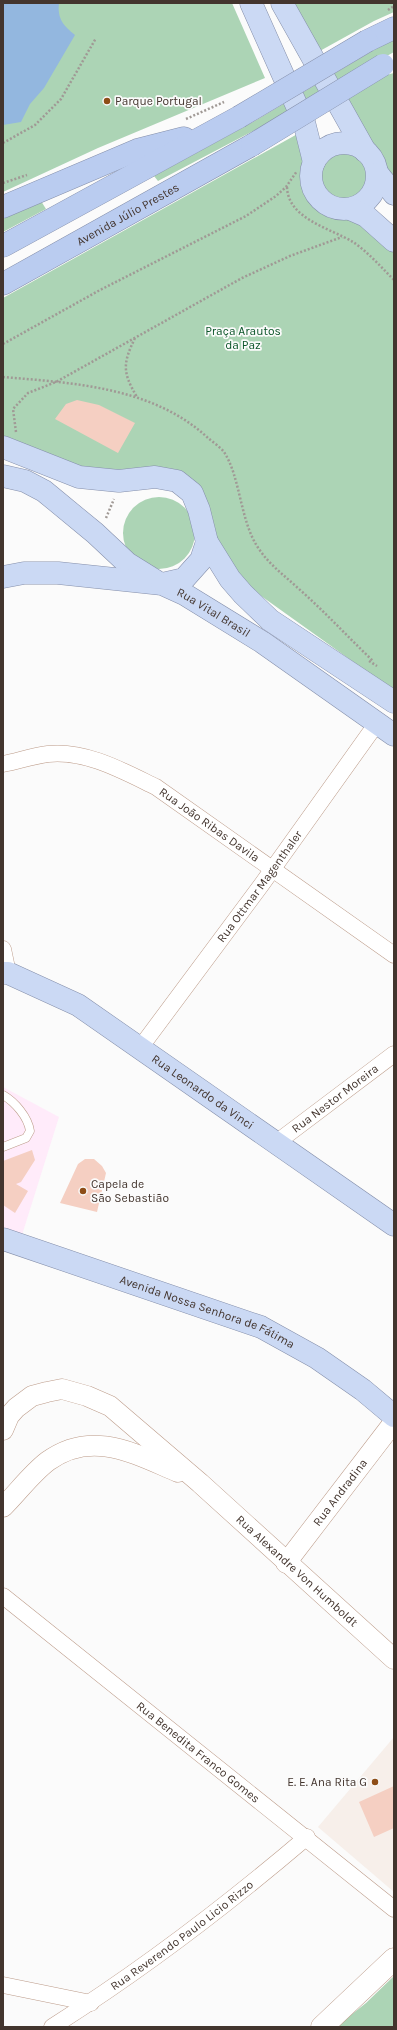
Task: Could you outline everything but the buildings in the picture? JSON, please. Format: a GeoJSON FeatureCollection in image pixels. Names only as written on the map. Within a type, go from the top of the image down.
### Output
{"type":"FeatureCollection","features":[{"type":"Feature","properties":{"kind":"highway"},"geometry":{"type":"LineString","coordinates":[[3,246],[215,130],[367,41],[394,28]]}},
{"type":"Feature","properties":{"kind":"highway","name":"Avenida Júlio Prestes"},"geometry":{"type":"LineString","coordinates":[[3,284],[252,145],[391,62]]}},
{"type":"Feature","properties":{"kind":"highway"},"geometry":{"type":"LineString","coordinates":[[3,207],[137,150],[215,130]]}},
{"type":"Feature","properties":{"kind":"main road"},"geometry":{"type":"LineString","coordinates":[[251,3],[304,122],[306,164],[311,172],[315,192],[321,200],[329,206],[339,209],[350,209],[359,206],[370,197],[377,184],[378,174],[376,164],[365,151],[282,3]]}},
{"type":"Feature","properties":{"kind":"main road"},"geometry":{"type":"LineString","coordinates":[[306,164],[330,146],[340,143],[352,144],[365,151]]}},
{"type":"Feature","properties":{"kind":"main road"},"geometry":{"type":"LineString","coordinates":[[378,174],[394,194]]}},
{"type":"Feature","properties":{"kind":"main road"},"geometry":{"type":"LineString","coordinates":[[350,209],[366,216],[394,241]]}},
{"type":"Feature","properties":{"kind":"main road"},"geometry":{"type":"LineString","coordinates":[[3,447],[79,477],[119,481],[155,477],[177,481],[192,493],[199,510],[207,542],[230,579],[243,594],[270,620],[394,702]]}},
{"type":"Feature","properties":{"kind":"main road"},"geometry":{"type":"LineString","coordinates":[[3,476],[25,482],[44,491],[95,533],[127,563],[162,584],[184,579],[201,560],[207,542]]}},
{"type":"Feature","properties":{"kind":"main road","name":"Rua Vital Brasil"},"geometry":{"type":"LineString","coordinates":[[3,577],[24,573],[58,573],[162,584],[184,594],[262,642],[385,729]]}},
{"type":"Feature","properties":{"kind":"main road","name":"Rua Leonardo da Vinci"},"geometry":{"type":"LineString","coordinates":[[6,973],[78,1005],[394,1225]]}},
{"type":"Feature","properties":{"kind":"main road","name":"Avenida Nossa Senhora de Fátima"},"geometry":{"type":"LineString","coordinates":[[3,1240],[261,1327],[324,1362],[363,1390],[394,1416]]}},
{"type":"Feature","properties":{"kind":"main road"},"geometry":{"type":"LineString","coordinates":[[322,2027],[394,1959]]}},
{"type":"Feature","properties":{"kind":"street","name":"Rua Ottmar Magenthaler"},"geometry":{"type":"LineString","coordinates":[[140,1048],[272,870],[385,729]]}},
{"type":"Feature","properties":{"kind":"street","name":"Rua João Ribas Davila"},"geometry":{"type":"LineString","coordinates":[[3,764],[49,754],[83,756],[121,770],[156,787],[394,955]]}},
{"type":"Feature","properties":{"kind":"street"},"geometry":{"type":"LineString","coordinates":[[3,949],[6,973]]}},
{"type":"Feature","properties":{"kind":"street","name":"Rua Nestor Moreira"},"geometry":{"type":"LineString","coordinates":[[276,1143],[394,1054]]}},
{"type":"Feature","properties":{"kind":"street","name":"Rua Alexandre Von Humboldt"},"geometry":{"type":"LineString","coordinates":[[3,1430],[9,1416],[16,1408],[32,1396],[62,1390],[110,1406],[200,1483],[286,1563],[394,1659]]}},
{"type":"Feature","properties":{"kind":"street","name":"Rua Andradina"},"geometry":{"type":"LineString","coordinates":[[286,1563],[394,1422]]}},
{"type":"Feature","properties":{"kind":"street","name":"Rua Alexandre Von Humboldt"},"geometry":{"type":"LineString","coordinates":[[3,1507],[47,1462],[76,1447],[92,1445],[108,1446],[143,1457],[200,1483]]}},
{"type":"Feature","properties":{"kind":"street","name":"Rua Benedita Franco Gomes"},"geometry":{"type":"LineString","coordinates":[[3,1596],[307,1837],[394,1909]]}},
{"type":"Feature","properties":{"kind":"street","name":"Rua Reverendo Paulo Licio Rizzo"},"geometry":{"type":"LineString","coordinates":[[52,2027],[173,1946],[254,1882],[307,1837]]}},
{"type":"Feature","properties":{"kind":"street"},"geometry":{"type":"LineString","coordinates":[[3,1985],[91,2002]]}},
{"type":"Feature","properties":{"kind":"lane"},"geometry":{"type":"LineString","coordinates":[[3,1095],[10,1099],[29,1123],[30,1131],[26,1138],[3,1147]]}},
{"type":"Feature","properties":{"kind":"path"},"geometry":{"type":"LineString","coordinates":[[3,143],[35,125],[61,99],[96,38]]}},
{"type":"Feature","properties":{"kind":"path"},"geometry":{"type":"LineString","coordinates":[[3,344],[100,290],[246,216],[286,187],[297,172],[306,164]]}},
{"type":"Feature","properties":{"kind":"path"},"geometry":{"type":"LineString","coordinates":[[286,187],[293,208],[305,217],[353,242],[368,254],[394,280]]}},
{"type":"Feature","properties":{"kind":"path"},"geometry":{"type":"LineString","coordinates":[[56,382],[242,278],[290,256],[342,237]]}},
{"type":"Feature","properties":{"kind":"path"},"geometry":{"type":"LineString","coordinates":[[135,338],[128,353],[125,370],[137,397]]}},
{"type":"Feature","properties":{"kind":"path"},"geometry":{"type":"LineString","coordinates":[[95,533],[105,520],[119,481]]}},
{"type":"Feature","properties":{"kind":"shaded area"},"geometry":{"type":"Polygon","coordinates":[[[3,1087],[59,1117],[22,1235],[3,1228],[3,1087]]]}},
{"type":"Feature","properties":{"kind":"shaded area","name":"E. E. Ana Rita G"},"geometry":{"type":"Polygon","coordinates":[[[394,1737],[394,1892],[318,1827],[394,1737]]]}},
{"type":"Feature","properties":{"kind":"green space","name":"Parque Portugal"},"geometry":{"type":"Polygon","coordinates":[[[3,3],[232,3],[265,78],[98,148],[3,192],[3,3]]]}},
{"type":"Feature","properties":{"kind":"green space"},"geometry":{"type":"Polygon","coordinates":[[[294,3],[394,3],[394,12],[374,21],[318,52],[294,3]]]}},
{"type":"Feature","properties":{"kind":"green space"},"geometry":{"type":"Polygon","coordinates":[[[394,38],[394,52],[255,130],[158,181],[154,176],[253,122],[394,38]]]}},
{"type":"Feature","properties":{"kind":"green space"},"geometry":{"type":"Polygon","coordinates":[[[394,73],[394,183],[374,156],[347,99],[386,75],[394,73]]]}},
{"type":"Feature","properties":{"kind":"green space","name":"Praça Arautos da Paz"},"geometry":{"type":"Polygon","coordinates":[[[301,132],[303,160],[300,177],[304,191],[314,205],[349,218],[368,228],[394,253],[394,691],[257,593],[234,574],[219,548],[202,494],[90,471],[3,438],[3,298],[301,132]]]}},
{"type":"Feature","properties":{"kind":"green space"},"geometry":{"type":"Polygon","coordinates":[[[338,147],[350,147],[365,155],[373,170],[373,182],[365,197],[350,205],[338,205],[323,197],[315,182],[315,170],[323,155],[338,147]]]}},
{"type":"Feature","properties":{"kind":"green space"},"geometry":{"type":"Polygon","coordinates":[[[41,201],[46,209],[3,232],[3,219],[41,201]]]}},
{"type":"Feature","properties":{"kind":"green space"},"geometry":{"type":"Polygon","coordinates":[[[152,497],[166,497],[173,499],[185,507],[193,519],[195,533],[193,547],[185,559],[173,567],[166,569],[152,569],[145,567],[133,559],[125,547],[123,540],[123,526],[125,519],[133,507],[145,499],[152,497]]]}},
{"type":"Feature","properties":{"kind":"green space"},"geometry":{"type":"Polygon","coordinates":[[[394,1976],[394,2027],[336,2027],[366,2003],[394,1976]]]}},
{"type":"Feature","properties":{"kind":"water"},"geometry":{"type":"Polygon","coordinates":[[[3,3],[59,3],[59,13],[62,22],[75,35],[44,88],[30,104],[21,122],[3,125],[3,3]]]}},
{"type":"Feature","properties":{"kind":"place","name":"Parque Portugal"},"geometry":{"type":"Point","coordinates":[107,101]}},
{"type":"Feature","properties":{"kind":"place","name":"Capela de São Sebastião"},"geometry":{"type":"Point","coordinates":[83,1191]}},
{"type":"Feature","properties":{"kind":"place","name":"E. E. Ana Rita G"},"geometry":{"type":"Point","coordinates":[375,1782]}}]}
